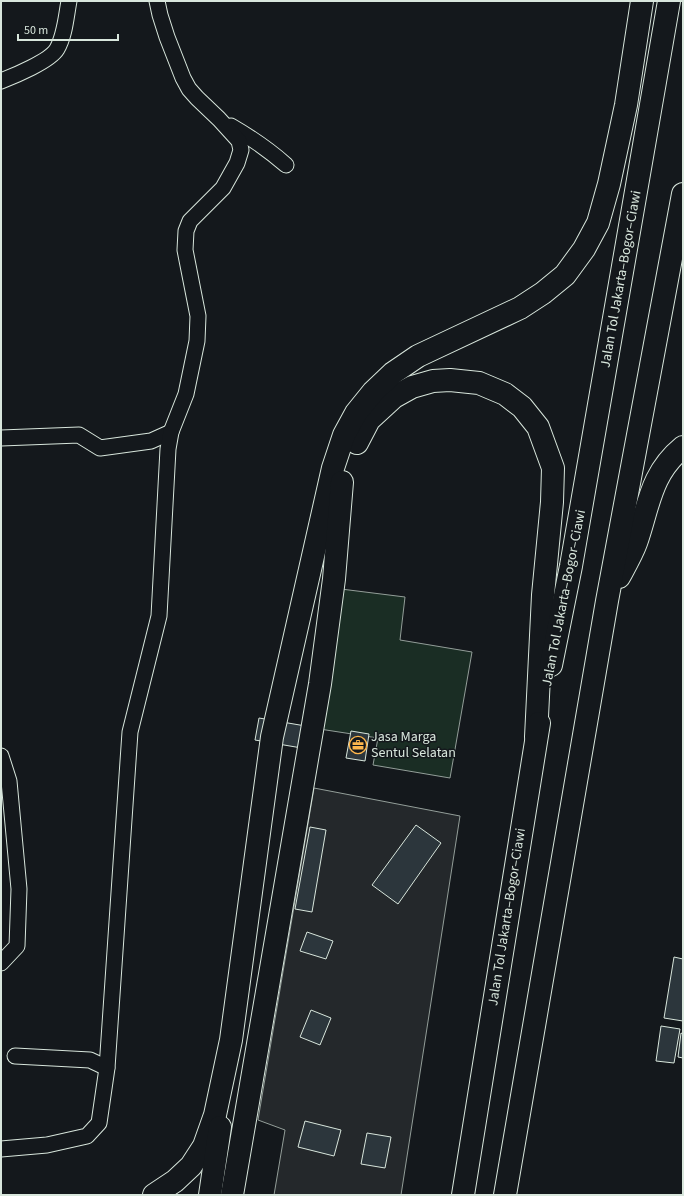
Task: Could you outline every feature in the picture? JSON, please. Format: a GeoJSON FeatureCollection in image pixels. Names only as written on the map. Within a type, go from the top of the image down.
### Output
{"type":"FeatureCollection","features":[{"type":"Feature","properties":{"kind":"highway"},"geometry":{"type":"LineString","coordinates":[[210,1195],[272,737],[334,468],[344,435],[356,413],[373,392],[393,372],[418,356],[520,308],[543,293],[565,275],[584,250],[598,223],[609,184],[626,105],[642,1]]}},
{"type":"Feature","properties":{"kind":"highway","name":"Jalan Tol Jakarta–Bogor–Ciawi"},"geometry":{"type":"LineString","coordinates":[[463,1195],[536,737],[573,558],[669,1]]}},
{"type":"Feature","properties":{"kind":"highway"},"geometry":{"type":"LineString","coordinates":[[505,1195],[607,601],[683,194]]}},
{"type":"Feature","properties":{"kind":"highway"},"geometry":{"type":"LineString","coordinates":[[236,1191],[320,684],[334,579],[341,484],[353,451],[369,420],[394,397],[412,387],[434,381],[450,380],[479,383],[505,394],[522,407],[538,428],[553,468],[536,737]]}},
{"type":"Feature","properties":{"kind":"highway"},"geometry":{"type":"LineString","coordinates":[[607,601],[636,544],[648,498],[658,475],[675,453],[683,447]]}},
{"type":"Feature","properties":{"kind":"highway"},"geometry":{"type":"LineString","coordinates":[[154,1195],[175,1181],[191,1166],[204,1146],[215,1115],[231,1040]]}},
{"type":"Feature","properties":{"kind":"street"},"geometry":{"type":"LineString","coordinates":[[1,81],[41,62],[57,50],[64,31],[69,1]]}},
{"type":"Feature","properties":{"kind":"street"},"geometry":{"type":"LineString","coordinates":[[1,1149],[47,1145],[87,1136],[99,1123],[107,1068],[130,732],[158,616],[168,449],[171,432],[186,394],[197,341],[198,316],[185,250],[186,231],[190,221],[223,188],[237,163],[241,150],[239,142],[219,119],[189,89],[183,78],[167,37],[157,1]]}},
{"type":"Feature","properties":{"kind":"street"},"geometry":{"type":"LineString","coordinates":[[219,119],[243,133],[276,156],[286,166]]}},
{"type":"Feature","properties":{"kind":"street"},"geometry":{"type":"LineString","coordinates":[[1,438],[78,436],[100,448],[151,441],[171,432]]}},
{"type":"Feature","properties":{"kind":"street"},"geometry":{"type":"LineString","coordinates":[[1,756],[9,781],[19,889],[17,946],[1,963]]}},
{"type":"Feature","properties":{"kind":"street"},"geometry":{"type":"LineString","coordinates":[[15,1056],[90,1060],[107,1068]]}},
{"type":"Feature","properties":{"kind":"green space"},"geometry":{"type":"Polygon","coordinates":[[[333,588],[405,597],[400,640],[472,652],[450,778],[373,765],[378,738],[313,728],[333,588]]]}},
{"type":"Feature","properties":{"kind":"shaded area"},"geometry":{"type":"Polygon","coordinates":[[[314,788],[460,816],[401,1195],[274,1195],[285,1130],[258,1120],[314,788]]]}},
{"type":"Feature","properties":{"kind":"building"},"geometry":{"type":"Polygon","coordinates":[[[259,718],[323,729],[319,751],[255,740],[259,718]]]}},
{"type":"Feature","properties":{"kind":"building"},"geometry":{"type":"Polygon","coordinates":[[[351,731],[369,734],[365,761],[346,758],[351,731]]]}},
{"type":"Feature","properties":{"kind":"building"},"geometry":{"type":"Polygon","coordinates":[[[416,825],[441,843],[398,904],[372,885],[416,825]]]}},
{"type":"Feature","properties":{"kind":"building"},"geometry":{"type":"Polygon","coordinates":[[[310,827],[326,830],[312,912],[295,909],[310,827]]]}},
{"type":"Feature","properties":{"kind":"building"},"geometry":{"type":"Polygon","coordinates":[[[307,932],[333,941],[326,959],[300,951],[307,932]]]}},
{"type":"Feature","properties":{"kind":"building"},"geometry":{"type":"Polygon","coordinates":[[[674,957],[683,959],[683,1021],[664,1018],[674,957]]]}},
{"type":"Feature","properties":{"kind":"building"},"geometry":{"type":"Polygon","coordinates":[[[311,1010],[331,1018],[320,1045],[300,1037],[311,1010]]]}},
{"type":"Feature","properties":{"kind":"building"},"geometry":{"type":"Polygon","coordinates":[[[661,1026],[680,1029],[674,1063],[656,1061],[661,1026]]]}},
{"type":"Feature","properties":{"kind":"building"},"geometry":{"type":"Polygon","coordinates":[[[681,1033],[683,1034],[683,1058],[678,1057],[681,1033]]]}},
{"type":"Feature","properties":{"kind":"building"},"geometry":{"type":"Polygon","coordinates":[[[305,1121],[341,1130],[334,1156],[298,1147],[305,1121]]]}},
{"type":"Feature","properties":{"kind":"building"},"geometry":{"type":"Polygon","coordinates":[[[367,1133],[391,1137],[385,1168],[361,1164],[367,1133]]]}},
{"type":"Feature","properties":{"kind":"place","name":"Jasa Marga Sentul Selatan"},"geometry":{"type":"Point","coordinates":[358,745]}}]}
